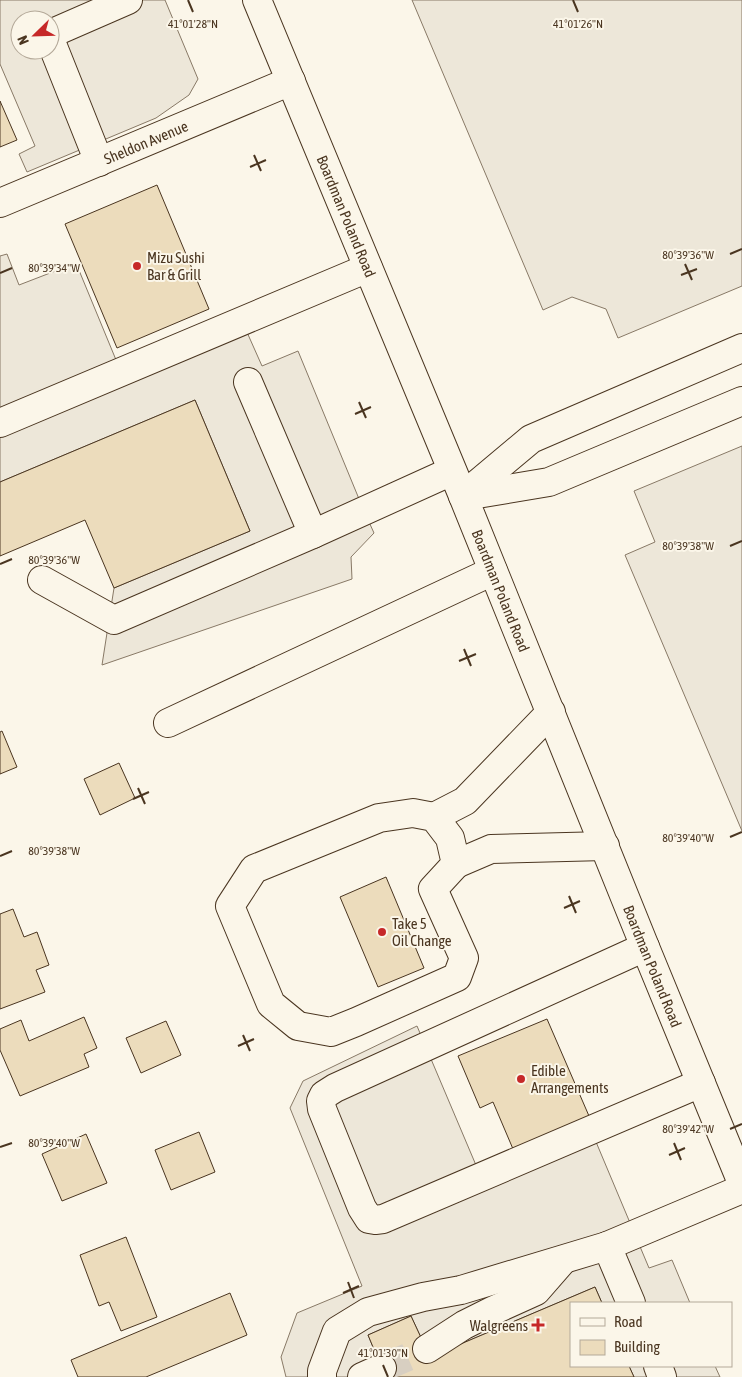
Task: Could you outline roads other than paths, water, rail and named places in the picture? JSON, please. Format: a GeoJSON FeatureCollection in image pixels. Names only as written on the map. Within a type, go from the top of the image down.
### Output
{"type":"FeatureCollection","features":[{"type":"Feature","properties":{"kind":"main road"},"geometry":{"type":"LineString","coordinates":[[60,30],[128,0]]}},
{"type":"Feature","properties":{"kind":"main road","name":"Boardman Poland Road"},"geometry":{"type":"LineString","coordinates":[[257,0],[463,496],[742,1182]]}},
{"type":"Feature","properties":{"kind":"main road"},"geometry":{"type":"LineString","coordinates":[[58,60],[99,162]]}},
{"type":"Feature","properties":{"kind":"main road","name":"Sheldon Avenue"},"geometry":{"type":"LineString","coordinates":[[0,203],[291,81]]}},
{"type":"Feature","properties":{"kind":"main road"},"geometry":{"type":"LineString","coordinates":[[0,423],[368,268]]}},
{"type":"Feature","properties":{"kind":"main road"},"geometry":{"type":"LineString","coordinates":[[463,496],[531,439],[742,348]]}},
{"type":"Feature","properties":{"kind":"main road"},"geometry":{"type":"LineString","coordinates":[[248,382],[313,534]]}},
{"type":"Feature","properties":{"kind":"main road"},"geometry":{"type":"LineString","coordinates":[[463,496],[549,482],[742,401]]}},
{"type":"Feature","properties":{"kind":"main road"},"geometry":{"type":"LineString","coordinates":[[42,580],[114,620],[313,534],[452,470]]}},
{"type":"Feature","properties":{"kind":"main road"},"geometry":{"type":"LineString","coordinates":[[168,722],[493,571]]}},
{"type":"Feature","properties":{"kind":"main road"},"geometry":{"type":"LineString","coordinates":[[434,817],[465,801],[551,712]]}},
{"type":"Feature","properties":{"kind":"main road"},"geometry":{"type":"LineString","coordinates":[[456,864],[450,838],[434,817],[413,812],[379,818],[254,869],[230,906],[271,1004],[298,1026],[331,1032],[457,977],[464,958],[433,889],[456,864],[491,848],[605,846]]}},
{"type":"Feature","properties":{"kind":"main road"},"geometry":{"type":"LineString","coordinates":[[645,947],[334,1088],[324,1095],[320,1100],[322,1109],[362,1208],[369,1219],[383,1219],[701,1083]]}},
{"type":"Feature","properties":{"kind":"main road"},"geometry":{"type":"LineString","coordinates":[[322,1377],[322,1371],[337,1331],[368,1312],[423,1297],[461,1290],[607,1246],[742,1189]]}},
{"type":"Feature","properties":{"kind":"main road"},"geometry":{"type":"LineString","coordinates":[[607,1246],[631,1302]]}},
{"type":"Feature","properties":{"kind":"main road"},"geometry":{"type":"LineString","coordinates":[[427,1349],[464,1325],[536,1291],[563,1260]]}},
{"type":"Feature","properties":{"kind":"tunnel"},"geometry":{"type":"LineString","coordinates":[[382,1368],[427,1349]]}},
{"type":"Feature","properties":{"kind":"place","name":"Mizu Sushi Bar & Grill"},"geometry":{"type":"Point","coordinates":[137,266]}},
{"type":"Feature","properties":{"kind":"place","name":"Take 5 Oil Change"},"geometry":{"type":"Point","coordinates":[382,932]}},
{"type":"Feature","properties":{"kind":"place","name":"Edible Arrangements"},"geometry":{"type":"Point","coordinates":[521,1079]}},
{"type":"Feature","properties":{"kind":"place","name":"Walgreens"},"geometry":{"type":"Point","coordinates":[538,1325]}}]}
